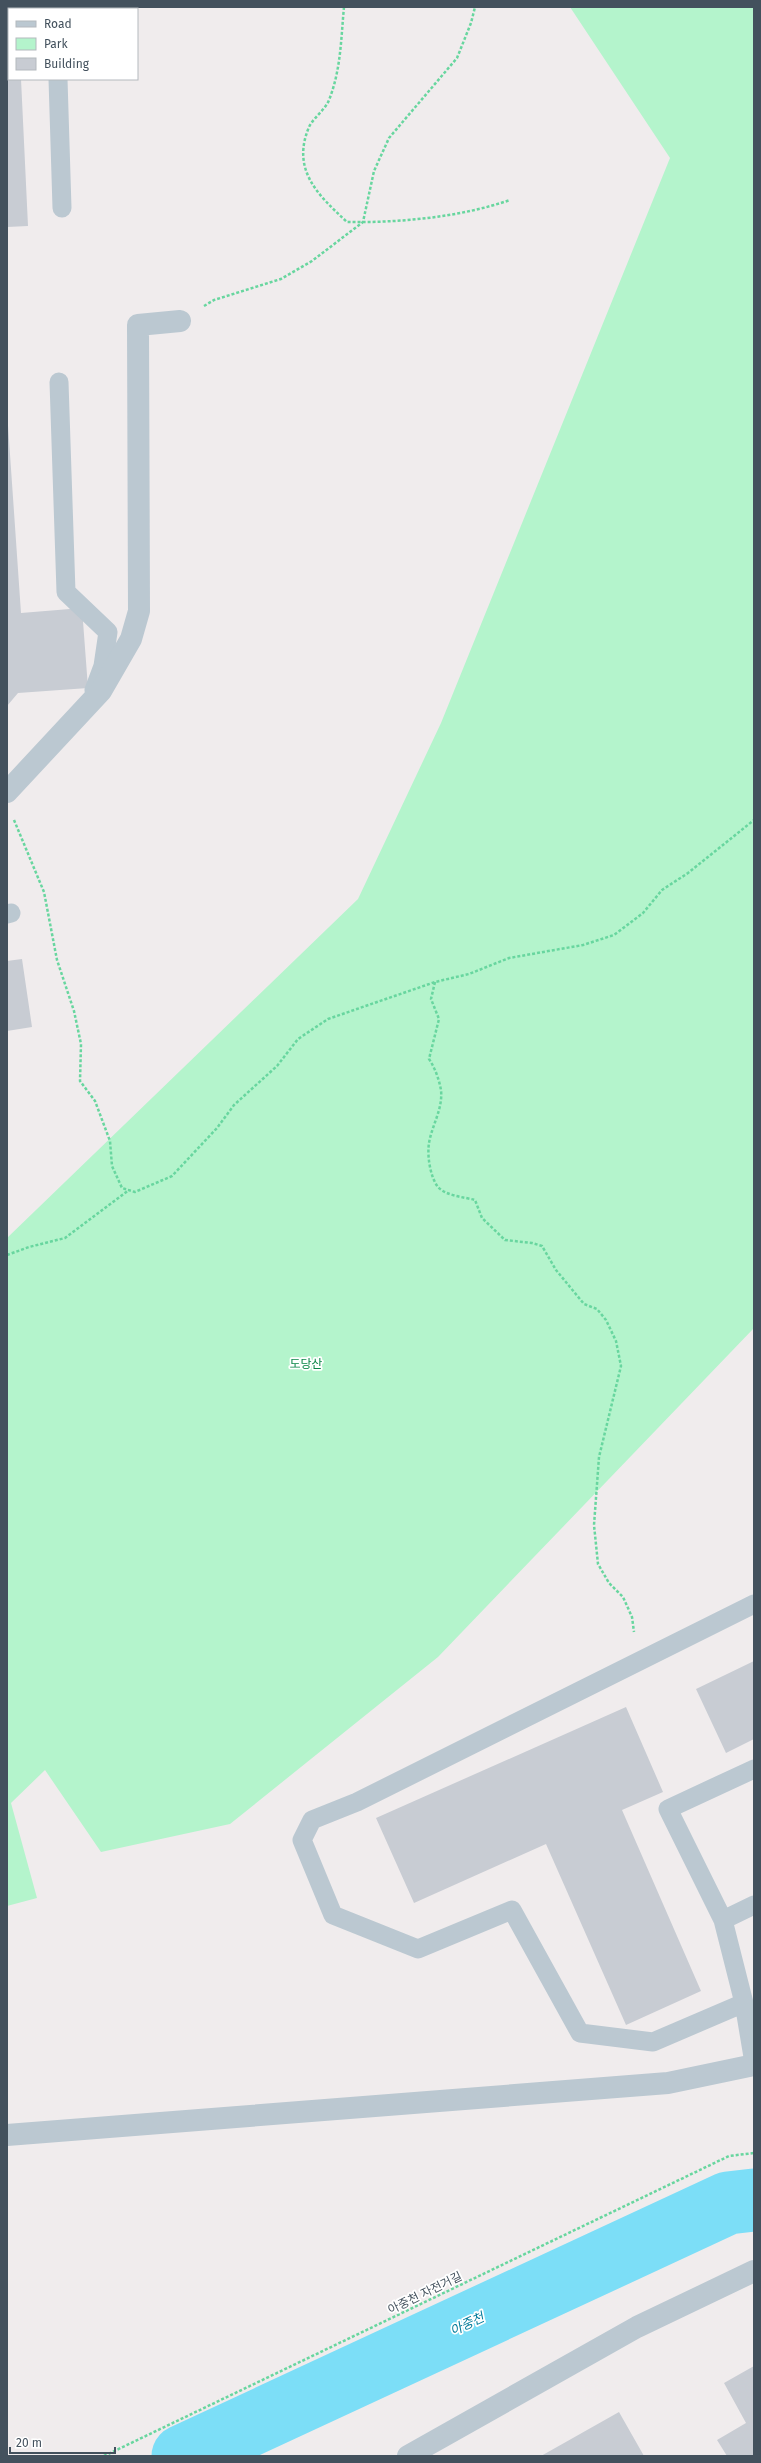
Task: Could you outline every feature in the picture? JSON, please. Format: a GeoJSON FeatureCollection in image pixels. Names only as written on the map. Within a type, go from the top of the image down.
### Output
{"type":"FeatureCollection","features":[{"type":"Feature","properties":{"kind":"street"},"geometry":{"type":"LineString","coordinates":[[8,787],[101,691],[131,639],[139,611],[138,325],[180,321]]}},
{"type":"Feature","properties":{"kind":"street"},"geometry":{"type":"LineString","coordinates":[[7,2135],[668,2083],[754,2064]]}},
{"type":"Feature","properties":{"kind":"street"},"geometry":{"type":"LineString","coordinates":[[408,2456],[637,2327],[754,2271]]}},
{"type":"Feature","properties":{"kind":"lane"},"geometry":{"type":"LineString","coordinates":[[58,80],[62,208]]}},
{"type":"Feature","properties":{"kind":"lane"},"geometry":{"type":"LineString","coordinates":[[8,787],[93,692],[103,666],[108,632],[66,592],[59,382]]}},
{"type":"Feature","properties":{"kind":"lane"},"geometry":{"type":"LineString","coordinates":[[744,2003],[653,2042],[580,2033],[512,1910],[418,1949],[333,1915],[302,1840],[312,1820],[357,1802],[754,1604]]}},
{"type":"Feature","properties":{"kind":"lane"},"geometry":{"type":"LineString","coordinates":[[754,1769],[668,1808],[723,1920],[744,2003],[754,2064]]}},
{"type":"Feature","properties":{"kind":"lane"},"geometry":{"type":"LineString","coordinates":[[723,1920],[754,1905]]}},
{"type":"Feature","properties":{"kind":"path"},"geometry":{"type":"LineString","coordinates":[[344,7],[339,66],[329,102],[310,126],[302,153],[309,180],[322,199],[347,222],[385,222],[486,208],[510,200]]}},
{"type":"Feature","properties":{"kind":"path"},"geometry":{"type":"LineString","coordinates":[[180,321],[214,300],[281,279],[312,261],[363,222],[374,171],[389,138],[458,58],[471,23],[475,7]]}},
{"type":"Feature","properties":{"kind":"path"},"geometry":{"type":"LineString","coordinates":[[8,787],[15,827],[44,892],[57,960],[74,1011],[81,1044],[80,1081],[95,1101],[110,1142],[112,1166],[122,1188],[135,1192],[172,1176],[217,1128],[234,1105],[277,1066],[298,1039],[328,1019],[435,982],[469,974],[509,958],[583,945],[614,935],[643,913],[662,890],[688,873],[754,820]]}},
{"type":"Feature","properties":{"kind":"path"},"geometry":{"type":"LineString","coordinates":[[435,982],[431,999],[439,1018],[429,1059],[434,1067],[441,1090],[439,1114],[428,1143],[430,1169],[438,1187],[449,1194],[475,1200],[482,1218],[505,1240],[532,1243],[542,1246],[556,1270],[584,1304],[597,1309],[606,1320],[616,1341],[621,1366],[599,1457],[594,1525],[598,1564],[609,1583],[624,1597],[632,1617],[634,1633],[644,1658]]}},
{"type":"Feature","properties":{"kind":"path"},"geometry":{"type":"LineString","coordinates":[[7,1255],[29,1247],[65,1238],[130,1190]]}},
{"type":"Feature","properties":{"kind":"path","name":"아중천 자전거길"},"geometry":{"type":"LineString","coordinates":[[104,2456],[729,2156],[754,2153]]}},
{"type":"Feature","properties":{"kind":"green space","name":"도당산"},"geometry":{"type":"Polygon","coordinates":[[[570,7],[754,7],[754,1328],[438,1657],[230,1824],[101,1852],[45,1770],[11,1803],[37,1898],[7,1906],[7,1238],[358,899],[441,723],[670,158],[570,7]]]}},
{"type":"Feature","properties":{"kind":"building"},"geometry":{"type":"Polygon","coordinates":[[[7,7],[18,7],[8,8],[8,80],[21,80],[28,226],[7,227],[7,7]]]}},
{"type":"Feature","properties":{"kind":"building"},"geometry":{"type":"Polygon","coordinates":[[[7,411],[21,613],[82,608],[88,688],[18,693],[7,706],[7,411]]]}},
{"type":"Feature","properties":{"kind":"building"},"geometry":{"type":"Polygon","coordinates":[[[22,959],[32,1027],[7,1031],[7,961],[22,959]]]}},
{"type":"Feature","properties":{"kind":"building"},"geometry":{"type":"Polygon","coordinates":[[[754,1661],[754,1739],[726,1753],[696,1689],[754,1661]]]}},
{"type":"Feature","properties":{"kind":"building"},"geometry":{"type":"Polygon","coordinates":[[[626,1707],[663,1792],[622,1810],[701,1991],[626,2025],[546,1844],[414,1903],[376,1818],[626,1707]]]}},
{"type":"Feature","properties":{"kind":"building"},"geometry":{"type":"Polygon","coordinates":[[[754,2366],[754,2456],[727,2456],[717,2440],[746,2423],[724,2383],[754,2366]]]}},
{"type":"Feature","properties":{"kind":"building"},"geometry":{"type":"Polygon","coordinates":[[[619,2412],[644,2456],[541,2456],[619,2412]]]}},
{"type":"Feature","properties":{"kind":"waterway","name":"아중천"},"geometry":{"type":"LineString","coordinates":[[183,2456],[728,2203],[754,2200]]}}]}
